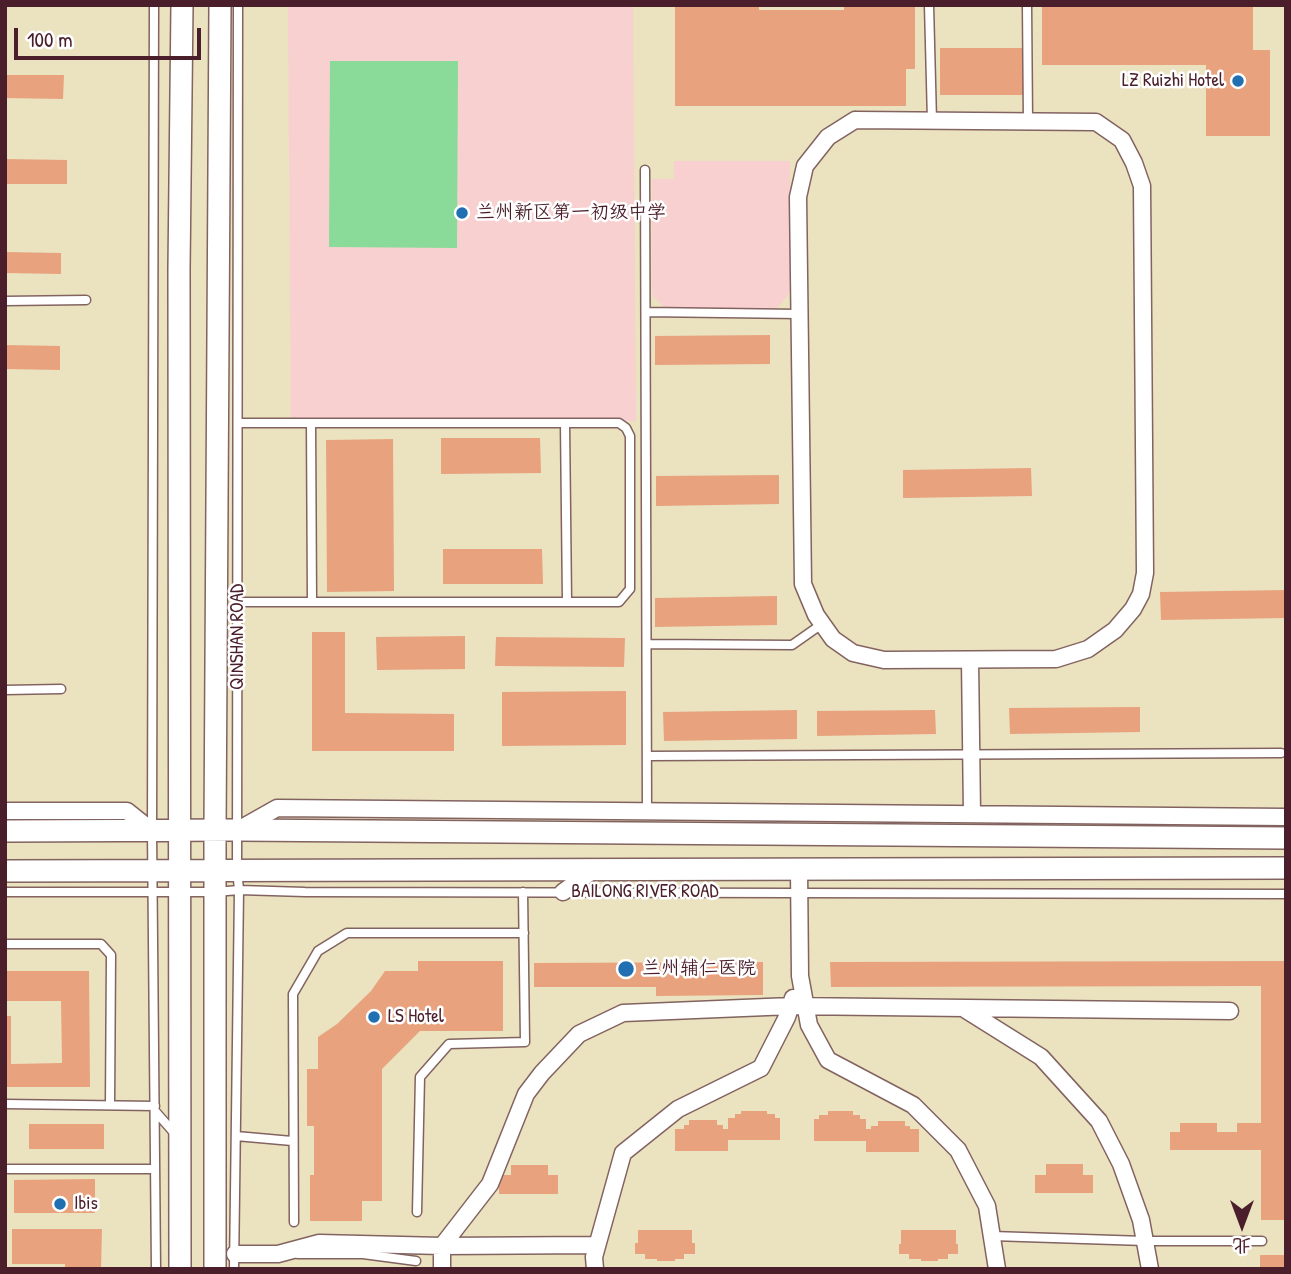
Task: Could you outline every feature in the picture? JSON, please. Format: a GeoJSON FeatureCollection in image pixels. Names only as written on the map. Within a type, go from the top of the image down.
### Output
{"type":"FeatureCollection","features":[{"type":"Feature","properties":{"kind":"main road"},"geometry":{"type":"LineString","coordinates":[[180,1269],[181,5]]}},
{"type":"Feature","properties":{"kind":"main road","name":"QINSHAN ROAD"},"geometry":{"type":"LineString","coordinates":[[215,1269],[220,5]]}},
{"type":"Feature","properties":{"kind":"main road"},"geometry":{"type":"LineString","coordinates":[[5,831],[68,828],[152,831],[1286,838]]}},
{"type":"Feature","properties":{"kind":"main road","name":"BAILONG RIVER ROAD"},"geometry":{"type":"LineString","coordinates":[[5,870],[46,874],[215,870],[238,880],[595,869],[1286,867]]}},
{"type":"Feature","properties":{"kind":"main road"},"geometry":{"type":"LineString","coordinates":[[180,983],[215,983]]}},
{"type":"Feature","properties":{"kind":"street"},"geometry":{"type":"LineString","coordinates":[[855,120],[1028,122],[1096,122],[1122,140],[1143,186],[1145,573],[1141,594],[1115,630],[1088,649],[1056,659],[884,660],[853,653],[833,639],[822,624],[803,584],[798,197],[805,166],[828,137],[855,120]]}},
{"type":"Feature","properties":{"kind":"street"},"geometry":{"type":"LineString","coordinates":[[970,660],[972,814]]}},
{"type":"Feature","properties":{"kind":"street"},"geometry":{"type":"LineString","coordinates":[[238,830],[277,807],[1286,817]]}},
{"type":"Feature","properties":{"kind":"street"},"geometry":{"type":"LineString","coordinates":[[5,811],[45,814],[127,811],[152,831]]}},
{"type":"Feature","properties":{"kind":"street"},"geometry":{"type":"LineString","coordinates":[[563,892],[595,869]]}},
{"type":"Feature","properties":{"kind":"street"},"geometry":{"type":"LineString","coordinates":[[799,869],[798,1006],[828,1060],[913,1105],[958,1150],[987,1206],[997,1269]]}},
{"type":"Feature","properties":{"kind":"street"},"geometry":{"type":"LineString","coordinates":[[595,1269],[594,1256],[623,1153],[678,1109],[761,1068],[787,1017],[798,1006]]}},
{"type":"Feature","properties":{"kind":"street"},"geometry":{"type":"LineString","coordinates":[[442,1269],[442,1245],[490,1184],[526,1094],[579,1034],[623,1013],[798,1006],[1230,1011]]}},
{"type":"Feature","properties":{"kind":"street"},"geometry":{"type":"LineString","coordinates":[[964,1009],[1041,1057],[1099,1121],[1121,1164],[1141,1220],[1150,1269]]}},
{"type":"Feature","properties":{"kind":"street"},"geometry":{"type":"LineString","coordinates":[[234,1261],[278,1254],[319,1243],[597,1245]]}},
{"type":"Feature","properties":{"kind":"lane"},"geometry":{"type":"LineString","coordinates":[[153,5],[152,831],[156,1269]]}},
{"type":"Feature","properties":{"kind":"lane","name":"QINSHAN ROAD"},"geometry":{"type":"LineString","coordinates":[[234,1261],[238,880],[238,5]]}},
{"type":"Feature","properties":{"kind":"lane"},"geometry":{"type":"LineString","coordinates":[[929,5],[932,121]]}},
{"type":"Feature","properties":{"kind":"lane"},"geometry":{"type":"LineString","coordinates":[[1027,5],[1028,122]]}},
{"type":"Feature","properties":{"kind":"lane"},"geometry":{"type":"LineString","coordinates":[[645,170],[647,811]]}},
{"type":"Feature","properties":{"kind":"lane"},"geometry":{"type":"LineString","coordinates":[[5,301],[86,300]]}},
{"type":"Feature","properties":{"kind":"lane"},"geometry":{"type":"LineString","coordinates":[[646,312],[799,314]]}},
{"type":"Feature","properties":{"kind":"lane"},"geometry":{"type":"LineString","coordinates":[[238,423],[619,423],[626,428],[630,436],[630,589],[620,602],[238,602]]}},
{"type":"Feature","properties":{"kind":"lane"},"geometry":{"type":"LineString","coordinates":[[311,423],[312,602]]}},
{"type":"Feature","properties":{"kind":"lane"},"geometry":{"type":"LineString","coordinates":[[565,423],[567,602]]}},
{"type":"Feature","properties":{"kind":"lane"},"geometry":{"type":"LineString","coordinates":[[647,644],[792,645],[822,624]]}},
{"type":"Feature","properties":{"kind":"lane"},"geometry":{"type":"LineString","coordinates":[[5,690],[61,689]]}},
{"type":"Feature","properties":{"kind":"lane"},"geometry":{"type":"LineString","coordinates":[[647,756],[1281,752]]}},
{"type":"Feature","properties":{"kind":"lane","name":"BAILONG RIVER ROAD"},"geometry":{"type":"LineString","coordinates":[[5,892],[215,892],[238,880],[523,892],[1286,894]]}},
{"type":"Feature","properties":{"kind":"lane"},"geometry":{"type":"LineString","coordinates":[[59,885],[68,892]]}},
{"type":"Feature","properties":{"kind":"lane"},"geometry":{"type":"LineString","coordinates":[[417,1212],[420,1077],[449,1044],[525,1042],[523,892]]}},
{"type":"Feature","properties":{"kind":"lane"},"geometry":{"type":"LineString","coordinates":[[294,1222],[293,994],[318,951],[347,933],[524,933]]}},
{"type":"Feature","properties":{"kind":"lane"},"geometry":{"type":"LineString","coordinates":[[5,944],[102,944],[111,955],[110,1105]]}},
{"type":"Feature","properties":{"kind":"lane"},"geometry":{"type":"LineString","coordinates":[[5,1104],[110,1105],[155,1109],[180,1140]]}},
{"type":"Feature","properties":{"kind":"lane"},"geometry":{"type":"LineString","coordinates":[[236,1136],[292,1142]]}},
{"type":"Feature","properties":{"kind":"lane"},"geometry":{"type":"LineString","coordinates":[[8,1169],[155,1169]]}},
{"type":"Feature","properties":{"kind":"lane"},"geometry":{"type":"LineString","coordinates":[[992,1236],[1145,1241],[1262,1241]]}},
{"type":"Feature","properties":{"kind":"lane"},"geometry":{"type":"LineString","coordinates":[[278,1254],[363,1254],[416,1261]]}},
{"type":"Feature","properties":{"kind":"shaded area","name":"兰州新区第一初级中学"},"geometry":{"type":"Polygon","coordinates":[[[288,5],[633,5],[636,421],[291,424],[288,5]]]}},
{"type":"Feature","properties":{"kind":"shaded area"},"geometry":{"type":"Polygon","coordinates":[[[674,161],[790,161],[791,291],[777,308],[665,308],[652,295],[652,179],[674,179],[674,161]]]}},
{"type":"Feature","properties":{"kind":"green space"},"geometry":{"type":"Polygon","coordinates":[[[330,61],[458,61],[457,248],[329,247],[330,61]]]}},
{"type":"Feature","properties":{"kind":"building"},"geometry":{"type":"Polygon","coordinates":[[[675,5],[759,5],[759,10],[844,10],[844,5],[915,5],[915,69],[906,69],[906,106],[675,106],[675,5]]]}},
{"type":"Feature","properties":{"kind":"building"},"geometry":{"type":"Polygon","coordinates":[[[1042,5],[1253,5],[1253,50],[1270,50],[1270,136],[1206,136],[1206,65],[1042,65],[1042,5]]]}},
{"type":"Feature","properties":{"kind":"building"},"geometry":{"type":"Polygon","coordinates":[[[940,48],[1024,48],[1024,95],[940,95],[940,48]]]}},
{"type":"Feature","properties":{"kind":"building"},"geometry":{"type":"Polygon","coordinates":[[[5,75],[64,75],[63,99],[5,98],[5,75]]]}},
{"type":"Feature","properties":{"kind":"building"},"geometry":{"type":"Polygon","coordinates":[[[5,159],[67,160],[67,184],[5,184],[5,159]]]}},
{"type":"Feature","properties":{"kind":"building"},"geometry":{"type":"Polygon","coordinates":[[[5,252],[61,253],[61,274],[5,273],[5,252]]]}},
{"type":"Feature","properties":{"kind":"building"},"geometry":{"type":"Polygon","coordinates":[[[770,335],[770,364],[655,365],[655,336],[770,335]]]}},
{"type":"Feature","properties":{"kind":"building"},"geometry":{"type":"Polygon","coordinates":[[[5,345],[60,346],[60,370],[5,369],[5,345]]]}},
{"type":"Feature","properties":{"kind":"building"},"geometry":{"type":"Polygon","coordinates":[[[441,438],[540,438],[541,473],[441,474],[441,438]]]}},
{"type":"Feature","properties":{"kind":"building"},"geometry":{"type":"Polygon","coordinates":[[[393,439],[394,591],[327,592],[326,440],[393,439]]]}},
{"type":"Feature","properties":{"kind":"building"},"geometry":{"type":"Polygon","coordinates":[[[1031,468],[1032,496],[903,498],[903,470],[1031,468]]]}},
{"type":"Feature","properties":{"kind":"building"},"geometry":{"type":"Polygon","coordinates":[[[779,475],[779,504],[656,506],[656,476],[779,475]]]}},
{"type":"Feature","properties":{"kind":"building"},"geometry":{"type":"Polygon","coordinates":[[[443,549],[542,549],[543,584],[443,584],[443,549]]]}},
{"type":"Feature","properties":{"kind":"building"},"geometry":{"type":"Polygon","coordinates":[[[1286,590],[1286,618],[1161,620],[1160,592],[1286,590]]]}},
{"type":"Feature","properties":{"kind":"building"},"geometry":{"type":"Polygon","coordinates":[[[777,596],[777,625],[655,627],[655,598],[777,596]]]}},
{"type":"Feature","properties":{"kind":"building"},"geometry":{"type":"Polygon","coordinates":[[[312,632],[345,632],[345,713],[454,714],[454,751],[312,751],[312,632]]]}},
{"type":"Feature","properties":{"kind":"building"},"geometry":{"type":"Polygon","coordinates":[[[465,636],[465,669],[377,670],[376,637],[465,636]]]}},
{"type":"Feature","properties":{"kind":"building"},"geometry":{"type":"Polygon","coordinates":[[[496,637],[625,638],[624,667],[495,666],[496,637]]]}},
{"type":"Feature","properties":{"kind":"building"},"geometry":{"type":"Polygon","coordinates":[[[626,691],[626,745],[502,746],[502,692],[626,691]]]}},
{"type":"Feature","properties":{"kind":"building"},"geometry":{"type":"Polygon","coordinates":[[[1140,707],[1140,732],[1010,734],[1009,708],[1140,707]]]}},
{"type":"Feature","properties":{"kind":"building"},"geometry":{"type":"Polygon","coordinates":[[[797,710],[797,739],[664,741],[663,712],[797,710]]]}},
{"type":"Feature","properties":{"kind":"building"},"geometry":{"type":"Polygon","coordinates":[[[935,710],[936,734],[817,736],[817,711],[935,710]]]}},
{"type":"Feature","properties":{"kind":"building"},"geometry":{"type":"Polygon","coordinates":[[[418,961],[503,961],[503,1031],[420,1031],[382,1069],[382,1201],[362,1201],[362,1221],[310,1221],[314,1126],[307,1126],[307,1069],[318,1069],[318,1037],[337,1024],[371,991],[385,971],[418,971],[418,961]]]}},
{"type":"Feature","properties":{"kind":"building"},"geometry":{"type":"Polygon","coordinates":[[[1286,961],[1286,1220],[1261,1220],[1261,1150],[1170,1150],[1170,1132],[1180,1132],[1180,1123],[1217,1123],[1217,1132],[1237,1132],[1237,1123],[1261,1123],[1261,986],[831,987],[830,962],[1286,961]]]}},
{"type":"Feature","properties":{"kind":"building"},"geometry":{"type":"Polygon","coordinates":[[[763,962],[763,995],[656,996],[656,987],[534,987],[534,963],[763,962]]]}},
{"type":"Feature","properties":{"kind":"building"},"geometry":{"type":"Polygon","coordinates":[[[5,971],[89,971],[90,1087],[5,1087],[5,1016],[11,1016],[11,1064],[62,1063],[61,1001],[5,1001],[5,971]]]}},
{"type":"Feature","properties":{"kind":"building"},"geometry":{"type":"Polygon","coordinates":[[[741,1111],[767,1111],[767,1114],[775,1114],[775,1118],[780,1118],[780,1140],[728,1140],[728,1151],[675,1151],[675,1129],[684,1129],[684,1125],[689,1125],[689,1120],[717,1120],[717,1125],[728,1129],[728,1118],[735,1118],[735,1114],[741,1114],[741,1111]]]}},
{"type":"Feature","properties":{"kind":"building"},"geometry":{"type":"Polygon","coordinates":[[[828,1111],[853,1111],[853,1115],[866,1119],[866,1129],[878,1126],[878,1121],[905,1121],[905,1126],[910,1126],[910,1129],[919,1129],[919,1152],[866,1152],[866,1141],[814,1141],[814,1119],[819,1119],[819,1115],[828,1115],[828,1111]]]}},
{"type":"Feature","properties":{"kind":"building"},"geometry":{"type":"Polygon","coordinates":[[[29,1124],[104,1124],[104,1149],[29,1149],[29,1124]]]}},
{"type":"Feature","properties":{"kind":"building"},"geometry":{"type":"Polygon","coordinates":[[[1046,1164],[1083,1164],[1083,1175],[1093,1175],[1093,1193],[1035,1193],[1035,1175],[1046,1175],[1046,1164]]]}},
{"type":"Feature","properties":{"kind":"building"},"geometry":{"type":"Polygon","coordinates":[[[511,1165],[548,1165],[548,1175],[558,1175],[558,1194],[499,1194],[499,1175],[511,1175],[511,1165]]]}},
{"type":"Feature","properties":{"kind":"building"},"geometry":{"type":"Polygon","coordinates":[[[95,1179],[95,1213],[14,1213],[14,1180],[95,1179]]]}},
{"type":"Feature","properties":{"kind":"building"},"geometry":{"type":"Polygon","coordinates":[[[12,1229],[102,1229],[101,1269],[65,1269],[65,1264],[12,1264],[12,1229]]]}},
{"type":"Feature","properties":{"kind":"building"},"geometry":{"type":"Polygon","coordinates":[[[638,1230],[692,1230],[695,1254],[684,1254],[684,1259],[675,1261],[645,1259],[645,1254],[635,1254],[638,1230]]]}},
{"type":"Feature","properties":{"kind":"building"},"geometry":{"type":"Polygon","coordinates":[[[901,1230],[956,1230],[958,1254],[948,1254],[948,1259],[938,1261],[909,1259],[909,1254],[899,1254],[901,1230]]]}},
{"type":"Feature","properties":{"kind":"building"},"geometry":{"type":"Polygon","coordinates":[[[1260,1255],[1286,1255],[1286,1269],[1260,1269],[1260,1255]]]}},
{"type":"Feature","properties":{"kind":"place","name":"LZ Ruizhi Hotel"},"geometry":{"type":"Point","coordinates":[1238,81]}},
{"type":"Feature","properties":{"kind":"place","name":"兰州新区第一初级中学"},"geometry":{"type":"Point","coordinates":[462,213]}},
{"type":"Feature","properties":{"kind":"place","name":"兰州辅仁医院"},"geometry":{"type":"Point","coordinates":[626,969]}},
{"type":"Feature","properties":{"kind":"place","name":"LS Hotel"},"geometry":{"type":"Point","coordinates":[374,1017]}},
{"type":"Feature","properties":{"kind":"place","name":"Ibis"},"geometry":{"type":"Point","coordinates":[60,1204]}}]}
